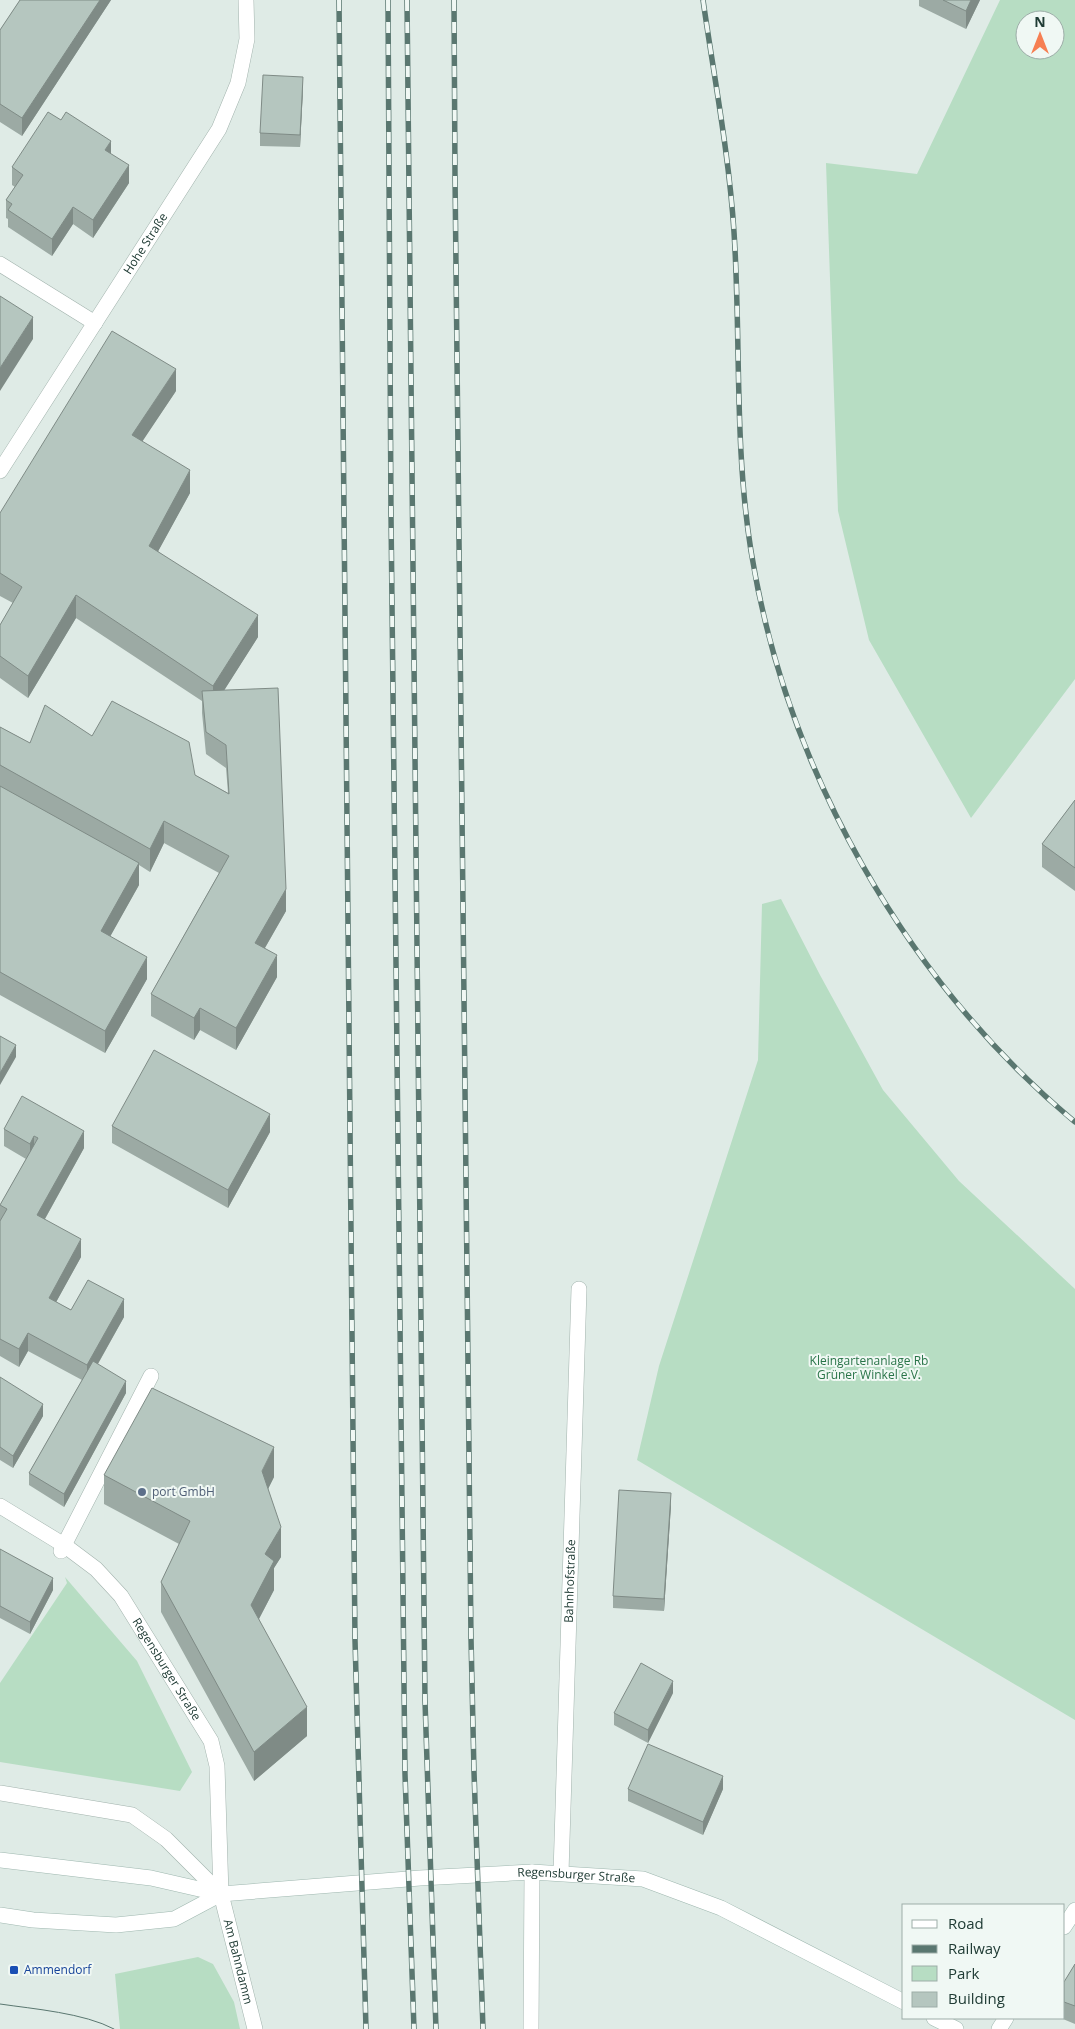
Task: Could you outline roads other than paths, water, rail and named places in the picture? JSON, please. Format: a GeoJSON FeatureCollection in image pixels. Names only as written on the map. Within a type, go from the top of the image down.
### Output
{"type":"FeatureCollection","features":[{"type":"Feature","properties":{"kind":"street","name":"Hohe Straße"},"geometry":{"type":"LineString","coordinates":[[0,471],[219,130],[238,84],[247,39],[246,0]]}},
{"type":"Feature","properties":{"kind":"street"},"geometry":{"type":"LineString","coordinates":[[0,264],[95,323]]}},
{"type":"Feature","properties":{"kind":"street","name":"Bahnhofstraße"},"geometry":{"type":"LineString","coordinates":[[562,1873],[579,1288]]}},
{"type":"Feature","properties":{"kind":"street"},"geometry":{"type":"LineString","coordinates":[[62,1548],[151,1376]]}},
{"type":"Feature","properties":{"kind":"street","name":"Regensburger Straße"},"geometry":{"type":"LineString","coordinates":[[0,1506],[96,1569],[121,1596],[211,1741],[217,1766],[221,1894]]}},
{"type":"Feature","properties":{"kind":"street"},"geometry":{"type":"LineString","coordinates":[[0,1793],[132,1815],[166,1839],[221,1894]]}},
{"type":"Feature","properties":{"kind":"street","name":"Regensburger Straße"},"geometry":{"type":"LineString","coordinates":[[0,1860],[151,1878],[221,1894],[420,1878],[532,1872],[643,1879],[721,1908],[902,2001]]}},
{"type":"Feature","properties":{"kind":"street"},"geometry":{"type":"LineString","coordinates":[[531,2029],[532,1872]]}},
{"type":"Feature","properties":{"kind":"street","name":"Regensburger Straße"},"geometry":{"type":"LineString","coordinates":[[0,1915],[33,1920],[126,1924],[174,1919],[221,1894]]}},
{"type":"Feature","properties":{"kind":"street","name":"Am Bahndamm"},"geometry":{"type":"LineString","coordinates":[[221,1894],[255,2029]]}},
{"type":"Feature","properties":{"kind":"street"},"geometry":{"type":"LineString","coordinates":[[1065,1925],[1075,1910]]}},
{"type":"Feature","properties":{"kind":"street"},"geometry":{"type":"LineString","coordinates":[[936,2019],[956,2029]]}},
{"type":"Feature","properties":{"kind":"tram line"},"geometry":{"type":"LineString","coordinates":[[0,2004],[74,2015],[114,2029]]}},
{"type":"Feature","properties":{"kind":"railway"},"geometry":{"type":"LineString","coordinates":[[339,0],[355,1640],[366,2029]]}},
{"type":"Feature","properties":{"kind":"railway"},"geometry":{"type":"LineString","coordinates":[[388,0],[391,514],[405,1774],[414,2029]]}},
{"type":"Feature","properties":{"kind":"railway"},"geometry":{"type":"LineString","coordinates":[[407,0],[425,1701],[436,2029]]}},
{"type":"Feature","properties":{"kind":"railway"},"geometry":{"type":"LineString","coordinates":[[454,0],[471,1638],[483,2029]]}},
{"type":"Feature","properties":{"kind":"railway"},"geometry":{"type":"LineString","coordinates":[[703,0],[732,203],[736,272],[740,431],[746,511],[751,551],[768,632],[792,712],[824,790],[862,865],[907,936],[958,1004],[1014,1066],[1075,1122]]}},
{"type":"Feature","properties":{"kind":"place","name":"port GmbH"},"geometry":{"type":"Point","coordinates":[142,1492]}},
{"type":"Feature","properties":{"kind":"place","name":"Ammendorf"},"geometry":{"type":"Point","coordinates":[14,1970]}},
{"type":"Feature","properties":{"kind":"park label","name":"Kleingartenanlage Rb Grüner Winkel e.V."},"geometry":{"type":"Point","coordinates":[869,1368]}}]}
